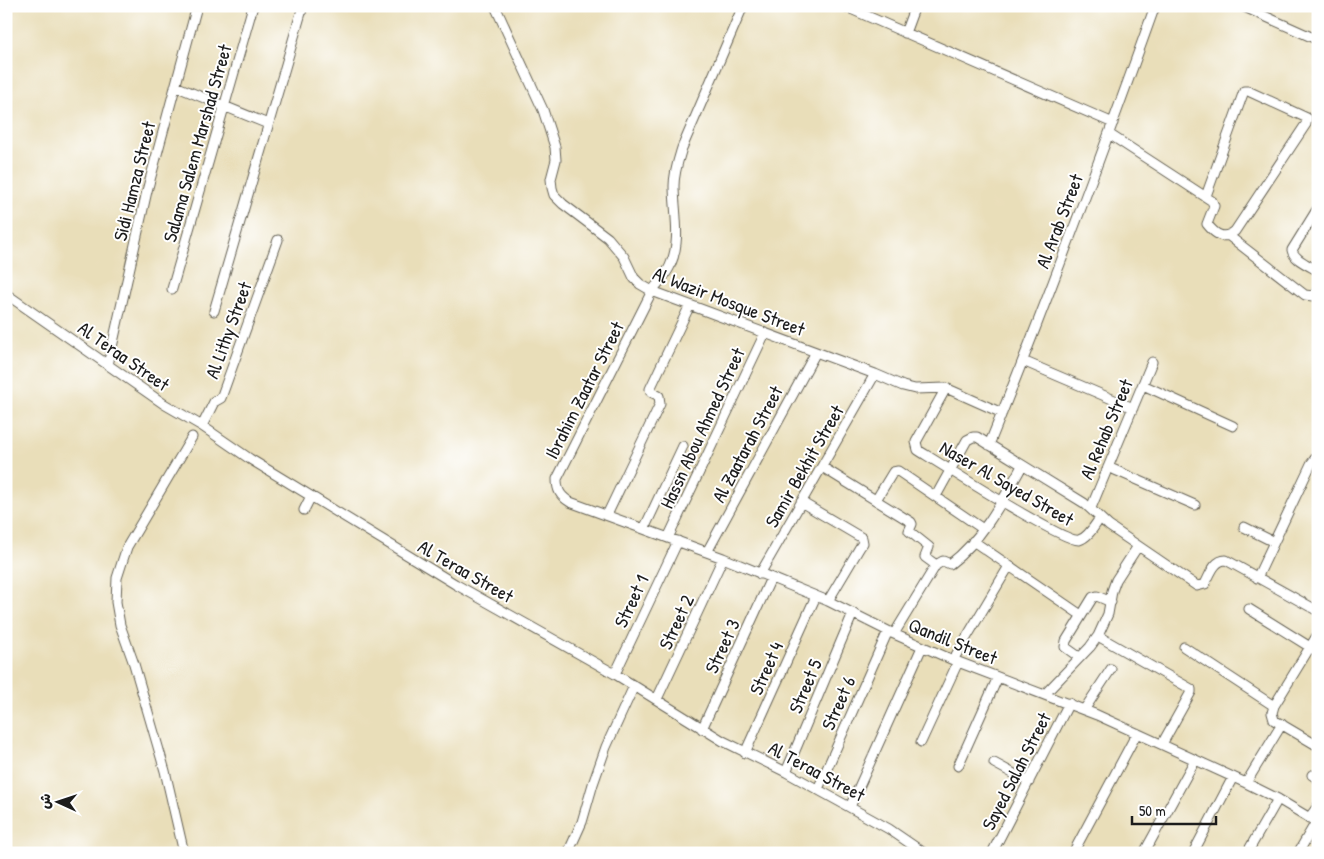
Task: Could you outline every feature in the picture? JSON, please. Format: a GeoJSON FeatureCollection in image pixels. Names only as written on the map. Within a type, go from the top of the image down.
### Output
{"type":"FeatureCollection","features":[{"type":"Feature","properties":{"kind":"street","name":"Sidi Hamza Street"},"geometry":{"type":"LineString","coordinates":[[108,365],[147,191],[196,6]]}},
{"type":"Feature","properties":{"kind":"street","name":"Salama Salem Marshad Street"},"geometry":{"type":"LineString","coordinates":[[172,289],[253,6]]}},
{"type":"Feature","properties":{"kind":"street"},"geometry":{"type":"LineString","coordinates":[[214,311],[303,6]]}},
{"type":"Feature","properties":{"kind":"street","name":"Al Wazir Mosque Street"},"geometry":{"type":"LineString","coordinates":[[495,6],[543,110],[555,147],[556,160],[552,179],[554,195],[608,238],[624,257],[634,278],[640,284],[652,291],[903,386],[915,389],[946,388],[1002,413]]}},
{"type":"Feature","properties":{"kind":"street","name":"Ibrahim Zaatar Street"},"geometry":{"type":"LineString","coordinates":[[570,502],[562,497],[557,488],[558,479],[652,291],[670,267],[677,223],[674,186],[675,168],[743,6]]}},
{"type":"Feature","properties":{"kind":"street"},"geometry":{"type":"LineString","coordinates":[[844,6],[1113,123]]}},
{"type":"Feature","properties":{"kind":"street"},"geometry":{"type":"LineString","coordinates":[[905,33],[915,6]]}},
{"type":"Feature","properties":{"kind":"street","name":"Al Arab Street"},"geometry":{"type":"LineString","coordinates":[[989,446],[1109,134],[1155,6]]}},
{"type":"Feature","properties":{"kind":"street"},"geometry":{"type":"LineString","coordinates":[[1242,6],[1318,40]]}},
{"type":"Feature","properties":{"kind":"street"},"geometry":{"type":"LineString","coordinates":[[175,86],[268,124]]}},
{"type":"Feature","properties":{"kind":"street"},"geometry":{"type":"LineString","coordinates":[[1109,134],[1206,196],[1214,204],[1207,224],[1222,237],[1229,236],[1235,231],[1307,120],[1304,116],[1248,91],[1242,92],[1206,196]]}},
{"type":"Feature","properties":{"kind":"street"},"geometry":{"type":"LineString","coordinates":[[1318,208],[1292,250],[1293,254],[1318,270]]}},
{"type":"Feature","properties":{"kind":"street"},"geometry":{"type":"LineString","coordinates":[[1229,236],[1305,295],[1312,296],[1318,290]]}},
{"type":"Feature","properties":{"kind":"street","name":"Al Lithy Street"},"geometry":{"type":"LineString","coordinates":[[202,426],[214,402],[221,398],[278,240]]}},
{"type":"Feature","properties":{"kind":"street","name":"Al Teraa Street"},"geometry":{"type":"LineString","coordinates":[[6,294],[164,404],[202,426],[250,459],[455,584],[615,674],[702,728],[818,789],[906,839],[924,853]]}},
{"type":"Feature","properties":{"kind":"street"},"geometry":{"type":"LineString","coordinates":[[607,515],[660,404],[659,396],[651,392],[650,389],[690,305]]}},
{"type":"Feature","properties":{"kind":"street","name":"Hassn Abou Ahmed Street"},"geometry":{"type":"LineString","coordinates":[[668,538],[765,333]]}},
{"type":"Feature","properties":{"kind":"street","name":"Al Zaatarah Street"},"geometry":{"type":"LineString","coordinates":[[707,552],[816,352]]}},
{"type":"Feature","properties":{"kind":"street"},"geometry":{"type":"LineString","coordinates":[[1023,361],[1133,408]]}},
{"type":"Feature","properties":{"kind":"street","name":"Al Rehab Street"},"geometry":{"type":"LineString","coordinates":[[1090,508],[1152,362]]}},
{"type":"Feature","properties":{"kind":"street","name":"Samir Bekhit Street"},"geometry":{"type":"LineString","coordinates":[[760,574],[875,374]]}},
{"type":"Feature","properties":{"kind":"street"},"geometry":{"type":"LineString","coordinates":[[1143,385],[1232,426]]}},
{"type":"Feature","properties":{"kind":"street","name":"Naser Al Sayed Street"},"geometry":{"type":"LineString","coordinates":[[946,388],[916,442],[918,450],[1041,524],[1073,540],[1084,537],[1100,518]]}},
{"type":"Feature","properties":{"kind":"street"},"geometry":{"type":"LineString","coordinates":[[184,853],[165,771],[134,664],[120,625],[116,602],[117,578],[127,547],[192,437]]}},
{"type":"Feature","properties":{"kind":"street"},"geometry":{"type":"LineString","coordinates":[[936,496],[970,438],[977,438],[1084,503],[1100,518],[1138,546],[1197,586],[1205,584],[1220,560],[1226,560],[1318,611]]}},
{"type":"Feature","properties":{"kind":"street"},"geometry":{"type":"LineString","coordinates":[[644,529],[683,446]]}},
{"type":"Feature","properties":{"kind":"street"},"geometry":{"type":"LineString","coordinates":[[1257,578],[1318,455]]}},
{"type":"Feature","properties":{"kind":"street"},"geometry":{"type":"LineString","coordinates":[[822,467],[912,523],[909,531],[929,547],[925,557],[936,565],[943,561],[950,564],[973,541],[1002,501],[1022,466]]}},
{"type":"Feature","properties":{"kind":"street"},"geometry":{"type":"LineString","coordinates":[[1108,467],[1195,505]]}},
{"type":"Feature","properties":{"kind":"street"},"geometry":{"type":"LineString","coordinates":[[876,500],[891,474],[895,471],[936,496],[983,529]]}},
{"type":"Feature","properties":{"kind":"street"},"geometry":{"type":"LineString","coordinates":[[304,510],[311,496]]}},
{"type":"Feature","properties":{"kind":"street","name":"Qandil Street"},"geometry":{"type":"LineString","coordinates":[[570,502],[723,558],[828,601],[922,647],[1084,710],[1246,783],[1278,799],[1314,821]]}},
{"type":"Feature","properties":{"kind":"street"},"geometry":{"type":"LineString","coordinates":[[801,502],[862,538],[863,543],[828,601]]}},
{"type":"Feature","properties":{"kind":"street"},"geometry":{"type":"LineString","coordinates":[[1244,527],[1274,542]]}},
{"type":"Feature","properties":{"kind":"street","name":"Street 1"},"geometry":{"type":"LineString","coordinates":[[615,674],[678,541]]}},
{"type":"Feature","properties":{"kind":"street"},"geometry":{"type":"LineString","coordinates":[[973,541],[1081,615]]}},
{"type":"Feature","properties":{"kind":"street"},"geometry":{"type":"LineString","coordinates":[[1045,694],[1090,647],[1098,636],[1104,625],[1116,580],[1138,546]]}},
{"type":"Feature","properties":{"kind":"street","name":"Street 2"},"geometry":{"type":"LineString","coordinates":[[657,699],[723,558]]}},
{"type":"Feature","properties":{"kind":"street","name":"Street 6"},"geometry":{"type":"LineString","coordinates":[[818,789],[891,632],[936,565]]}},
{"type":"Feature","properties":{"kind":"street"},"geometry":{"type":"LineString","coordinates":[[921,742],[956,661],[1009,566]]}},
{"type":"Feature","properties":{"kind":"street","name":"Street 3"},"geometry":{"type":"LineString","coordinates":[[702,728],[771,578]]}},
{"type":"Feature","properties":{"kind":"street","name":"Street 4"},"geometry":{"type":"LineString","coordinates":[[745,752],[816,596]]}},
{"type":"Feature","properties":{"kind":"street"},"geometry":{"type":"LineString","coordinates":[[1079,657],[1065,645],[1081,615],[1093,597],[1097,596],[1111,602]]}},
{"type":"Feature","properties":{"kind":"street"},"geometry":{"type":"LineString","coordinates":[[1249,609],[1314,650]]}},
{"type":"Feature","properties":{"kind":"street","name":"Street 5"},"geometry":{"type":"LineString","coordinates":[[786,772],[853,613]]}},
{"type":"Feature","properties":{"kind":"street"},"geometry":{"type":"LineString","coordinates":[[1318,634],[1314,650],[1274,706],[1272,713],[1278,722],[1318,746]]}},
{"type":"Feature","properties":{"kind":"street"},"geometry":{"type":"LineString","coordinates":[[1098,636],[1191,689],[1162,744]]}},
{"type":"Feature","properties":{"kind":"street"},"geometry":{"type":"LineString","coordinates":[[850,807],[922,647]]}},
{"type":"Feature","properties":{"kind":"street"},"geometry":{"type":"LineString","coordinates":[[1184,647],[1274,706]]}},
{"type":"Feature","properties":{"kind":"street"},"geometry":{"type":"LineString","coordinates":[[1084,710],[1111,669]]}},
{"type":"Feature","properties":{"kind":"street"},"geometry":{"type":"LineString","coordinates":[[958,766],[998,677]]}},
{"type":"Feature","properties":{"kind":"street"},"geometry":{"type":"LineString","coordinates":[[568,853],[582,822],[606,747],[634,686]]}},
{"type":"Feature","properties":{"kind":"street","name":"Sayed Salah Street"},"geometry":{"type":"LineString","coordinates":[[992,853],[1069,704]]}},
{"type":"Feature","properties":{"kind":"street"},"geometry":{"type":"LineString","coordinates":[[1246,783],[1278,722]]}},
{"type":"Feature","properties":{"kind":"street"},"geometry":{"type":"LineString","coordinates":[[1073,853],[1137,733]]}},
{"type":"Feature","properties":{"kind":"street"},"geometry":{"type":"LineString","coordinates":[[1144,853],[1195,760]]}},
{"type":"Feature","properties":{"kind":"street"},"geometry":{"type":"LineString","coordinates":[[994,763],[1029,782]]}},
{"type":"Feature","properties":{"kind":"street"},"geometry":{"type":"LineString","coordinates":[[1193,853],[1233,777]]}},
{"type":"Feature","properties":{"kind":"street"},"geometry":{"type":"LineString","coordinates":[[1247,853],[1278,799]]}},
{"type":"Feature","properties":{"kind":"street"},"geometry":{"type":"LineString","coordinates":[[1298,853],[1314,821],[1318,806]]}}]}
